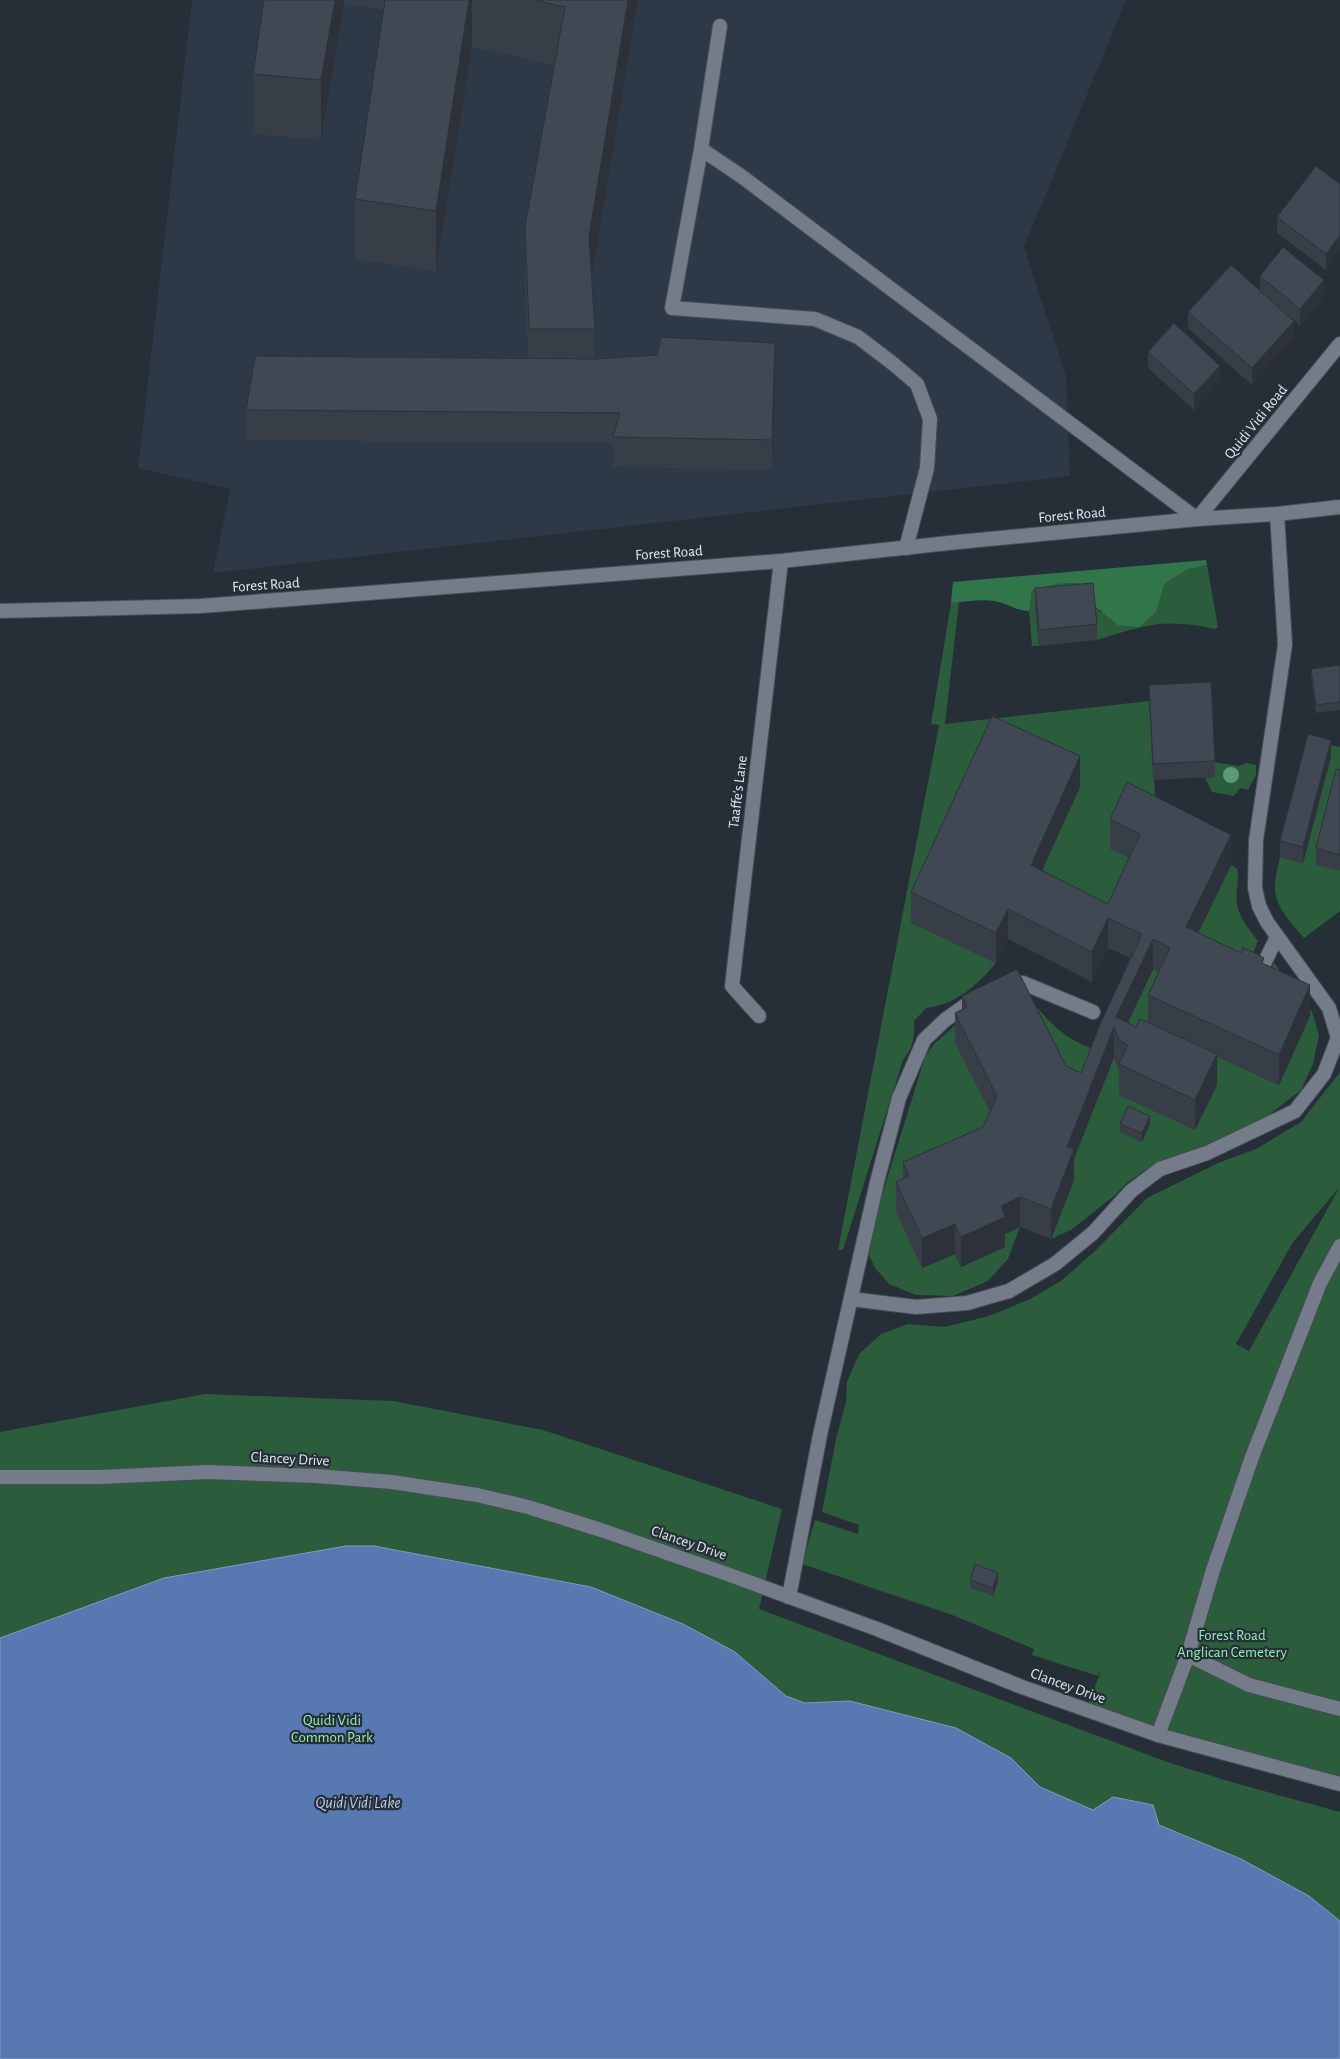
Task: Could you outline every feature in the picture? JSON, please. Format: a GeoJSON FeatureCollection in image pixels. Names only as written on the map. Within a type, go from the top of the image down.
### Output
{"type":"FeatureCollection","features":[{"type":"Feature","properties":{"kind":"street"},"geometry":{"type":"LineString","coordinates":[[720,26],[701,149],[672,308],[815,319],[858,337],[917,384],[930,420],[928,460],[906,548]]}},
{"type":"Feature","properties":{"kind":"street"},"geometry":{"type":"LineString","coordinates":[[701,149],[741,176],[1197,519]]}},
{"type":"Feature","properties":{"kind":"street","name":"Quidi Vidi Road"},"geometry":{"type":"LineString","coordinates":[[1197,519],[1340,344]]}},
{"type":"Feature","properties":{"kind":"street","name":"Forest Road"},"geometry":{"type":"LineString","coordinates":[[0,611],[201,606],[781,561],[1197,519],[1277,514],[1340,507]]}},
{"type":"Feature","properties":{"kind":"street"},"geometry":{"type":"LineString","coordinates":[[851,1299],[916,1307],[967,1303],[1009,1291],[1055,1264],[1093,1233],[1131,1191],[1160,1169],[1207,1153],[1295,1111],[1324,1074],[1338,1038],[1329,1008],[1277,937],[1259,906],[1255,888],[1256,840],[1285,645],[1277,514]]}},
{"type":"Feature","properties":{"kind":"street","name":"Taaffe's Lane"},"geometry":{"type":"LineString","coordinates":[[759,1016],[732,986],[781,561]]}},
{"type":"Feature","properties":{"kind":"street"},"geometry":{"type":"LineString","coordinates":[[1254,983],[1277,937]]}},
{"type":"Feature","properties":{"kind":"street"},"geometry":{"type":"LineString","coordinates":[[788,1597],[820,1435],[877,1182],[899,1098],[924,1040],[945,1020],[993,988],[1023,983],[1093,1012]]}},
{"type":"Feature","properties":{"kind":"street"},"geometry":{"type":"LineString","coordinates":[[1158,1735],[1188,1654],[1213,1570],[1252,1456],[1320,1283],[1340,1246]]}},
{"type":"Feature","properties":{"kind":"street","name":"Clancey Drive"},"geometry":{"type":"LineString","coordinates":[[0,1477],[101,1477],[207,1472],[276,1474],[392,1482],[477,1494],[528,1507],[601,1530],[877,1629],[1022,1687],[1158,1735],[1340,1784]]}},
{"type":"Feature","properties":{"kind":"street"},"geometry":{"type":"LineString","coordinates":[[1188,1654],[1249,1685],[1340,1709]]}},
{"type":"Feature","properties":{"kind":"shaded area"},"geometry":{"type":"Polygon","coordinates":[[[192,0],[1126,0],[1024,247],[1066,376],[1070,476],[213,573],[230,489],[138,468],[192,0]]]}},
{"type":"Feature","properties":{"kind":"green space"},"geometry":{"type":"Polygon","coordinates":[[[1206,560],[1207,565],[1189,569],[1165,583],[1156,612],[1139,627],[1118,625],[1094,606],[1081,600],[1078,583],[1057,584],[1032,591],[1029,611],[993,601],[981,600],[951,603],[953,582],[1206,560]]]}},
{"type":"Feature","properties":{"kind":"green space"},"geometry":{"type":"Polygon","coordinates":[[[1207,565],[1218,627],[1215,629],[1187,624],[1157,624],[1097,640],[1094,606],[1100,612],[1156,612],[1165,583],[1189,569],[1207,565]]]}},
{"type":"Feature","properties":{"kind":"green space"},"geometry":{"type":"Polygon","coordinates":[[[1078,583],[1081,600],[1035,605],[1039,646],[1032,646],[1029,611],[1032,591],[1057,584],[1078,583]]]}},
{"type":"Feature","properties":{"kind":"green space"},"geometry":{"type":"Polygon","coordinates":[[[959,602],[945,724],[1149,701],[1156,807],[1140,864],[1108,934],[911,922],[996,963],[965,993],[947,1003],[926,1008],[914,1021],[914,1037],[903,1060],[843,1250],[838,1250],[939,725],[931,724],[951,603],[959,602]]]}},
{"type":"Feature","properties":{"kind":"green space"},"geometry":{"type":"Polygon","coordinates":[[[1210,686],[1149,701],[1149,692],[1210,686]]]}},
{"type":"Feature","properties":{"kind":"green space"},"geometry":{"type":"Polygon","coordinates":[[[1326,744],[1340,747],[1340,911],[1304,938],[1290,922],[1278,903],[1275,882],[1280,857],[1303,863],[1331,756],[1326,744]]]}},
{"type":"Feature","properties":{"kind":"green space"},"geometry":{"type":"Polygon","coordinates":[[[1214,762],[1239,766],[1246,763],[1256,765],[1256,775],[1248,790],[1240,788],[1234,796],[1212,792],[1205,778],[1215,777],[1214,762]]]}},
{"type":"Feature","properties":{"kind":"green space"},"geometry":{"type":"Polygon","coordinates":[[[1231,865],[1237,869],[1238,873],[1238,909],[1245,924],[1258,941],[1241,983],[1195,939],[1231,865]]]}},
{"type":"Feature","properties":{"kind":"green space"},"geometry":{"type":"Polygon","coordinates":[[[1274,963],[1312,1012],[1319,1035],[1313,1064],[1301,1090],[1266,1117],[1194,1150],[1165,1159],[1145,1170],[1071,1230],[1051,1239],[1074,1180],[1067,1177],[1114,1057],[1119,1070],[1195,1130],[1216,1085],[1116,1047],[1153,969],[1170,978],[1156,1028],[1279,1085],[1264,983],[1274,963]]]}},
{"type":"Feature","properties":{"kind":"green space"},"geometry":{"type":"Polygon","coordinates":[[[1033,1003],[1063,1033],[1101,1052],[1081,1103],[997,1126],[922,1268],[955,1254],[961,1267],[1001,1236],[1020,1227],[1008,1259],[988,1281],[953,1296],[916,1295],[889,1284],[875,1268],[869,1255],[872,1227],[925,1057],[934,1044],[959,1022],[1033,1003]]]}},
{"type":"Feature","properties":{"kind":"green space","name":"Forest Road Anglican Cemetery"},"geometry":{"type":"Polygon","coordinates":[[[1340,1072],[1340,1784],[1086,1710],[1101,1671],[1098,1676],[1032,1655],[1034,1649],[955,1616],[802,1564],[815,1520],[858,1534],[859,1525],[822,1512],[836,1439],[846,1402],[847,1382],[859,1354],[881,1334],[908,1324],[945,1327],[989,1316],[1030,1299],[1061,1281],[1094,1252],[1147,1198],[1218,1163],[1256,1149],[1301,1122],[1340,1072]],[[1339,1188],[1293,1242],[1236,1344],[1249,1351],[1339,1188]]]}},
{"type":"Feature","properties":{"kind":"green space","name":"Quidi Vidi Lake"},"geometry":{"type":"Polygon","coordinates":[[[205,1394],[393,1401],[543,1430],[782,1509],[759,1609],[1173,1764],[1340,1812],[1340,2059],[0,2059],[0,1432],[205,1394]]]}},
{"type":"Feature","properties":{"kind":"water","name":"Quidi Vidi Lake"},"geometry":{"type":"Polygon","coordinates":[[[346,1546],[374,1546],[591,1587],[683,1624],[735,1652],[786,1696],[805,1703],[850,1701],[956,1728],[1011,1758],[1040,1787],[1093,1810],[1113,1797],[1153,1805],[1159,1825],[1241,1859],[1309,1896],[1340,1921],[1340,2059],[0,2059],[0,1638],[164,1578],[346,1546]]]}},
{"type":"Feature","properties":{"kind":"building"},"geometry":{"type":"Polygon","coordinates":[[[264,0],[335,0],[321,80],[253,74],[264,0]]]}},
{"type":"Feature","properties":{"kind":"building"},"geometry":{"type":"Polygon","coordinates":[[[385,0],[469,0],[436,211],[355,199],[385,0]]]}},
{"type":"Feature","properties":{"kind":"building"},"geometry":{"type":"Polygon","coordinates":[[[534,0],[628,0],[589,237],[595,329],[529,329],[525,227],[565,7],[534,0]]]}},
{"type":"Feature","properties":{"kind":"building"},"geometry":{"type":"Polygon","coordinates":[[[1316,166],[1340,184],[1340,235],[1326,254],[1277,217],[1316,166]]]}},
{"type":"Feature","properties":{"kind":"building"},"geometry":{"type":"Polygon","coordinates":[[[1283,247],[1324,280],[1300,309],[1260,276],[1283,247]]]}},
{"type":"Feature","properties":{"kind":"building"},"geometry":{"type":"Polygon","coordinates":[[[1231,265],[1294,321],[1252,368],[1188,312],[1231,265]]]}},
{"type":"Feature","properties":{"kind":"building"},"geometry":{"type":"Polygon","coordinates":[[[1174,323],[1220,366],[1194,394],[1148,352],[1174,323]]]}},
{"type":"Feature","properties":{"kind":"building"},"geometry":{"type":"Polygon","coordinates":[[[661,337],[775,343],[772,440],[613,437],[620,413],[246,410],[255,356],[595,359],[657,355],[661,337]]]}},
{"type":"Feature","properties":{"kind":"building"},"geometry":{"type":"Polygon","coordinates":[[[1093,583],[1097,624],[1039,630],[1035,588],[1093,583]]]}},
{"type":"Feature","properties":{"kind":"building"},"geometry":{"type":"Polygon","coordinates":[[[1340,665],[1340,702],[1316,705],[1311,669],[1340,665]]]}},
{"type":"Feature","properties":{"kind":"building"},"geometry":{"type":"Polygon","coordinates":[[[1211,682],[1215,761],[1153,764],[1149,685],[1211,682]]]}},
{"type":"Feature","properties":{"kind":"building"},"geometry":{"type":"Polygon","coordinates":[[[992,716],[1080,756],[1031,865],[1108,904],[1140,834],[1110,819],[1127,782],[1231,835],[1186,927],[1241,953],[1243,948],[1255,953],[1264,958],[1262,963],[1310,985],[1279,1055],[1148,995],[1170,948],[1153,939],[1116,1017],[1136,1027],[1140,1019],[1217,1054],[1195,1100],[1119,1064],[1128,1045],[1119,1040],[1114,1027],[1067,1147],[1074,1149],[1051,1209],[1020,1197],[1001,1206],[1005,1217],[961,1237],[955,1224],[922,1238],[896,1182],[909,1176],[903,1162],[983,1127],[997,1096],[955,1013],[967,1007],[962,996],[1017,969],[1066,1066],[1081,1073],[1101,1022],[1142,934],[1108,918],[1092,952],[1008,909],[996,933],[911,892],[992,716]]]}},
{"type":"Feature","properties":{"kind":"building"},"geometry":{"type":"Polygon","coordinates":[[[1308,734],[1331,740],[1303,847],[1280,841],[1308,734]]]}},
{"type":"Feature","properties":{"kind":"building"},"geometry":{"type":"Polygon","coordinates":[[[1336,769],[1340,770],[1340,855],[1316,848],[1336,769]]]}},
{"type":"Feature","properties":{"kind":"building"},"geometry":{"type":"Polygon","coordinates":[[[1128,1106],[1150,1116],[1142,1133],[1120,1124],[1128,1106]]]}},
{"type":"Feature","properties":{"kind":"building"},"geometry":{"type":"Polygon","coordinates":[[[975,1564],[998,1573],[993,1588],[970,1580],[975,1564]]]}},
{"type":"Feature","properties":{"kind":"park label","name":"Quidi Vidi Common Park"},"geometry":{"type":"Point","coordinates":[332,1728]}}]}
